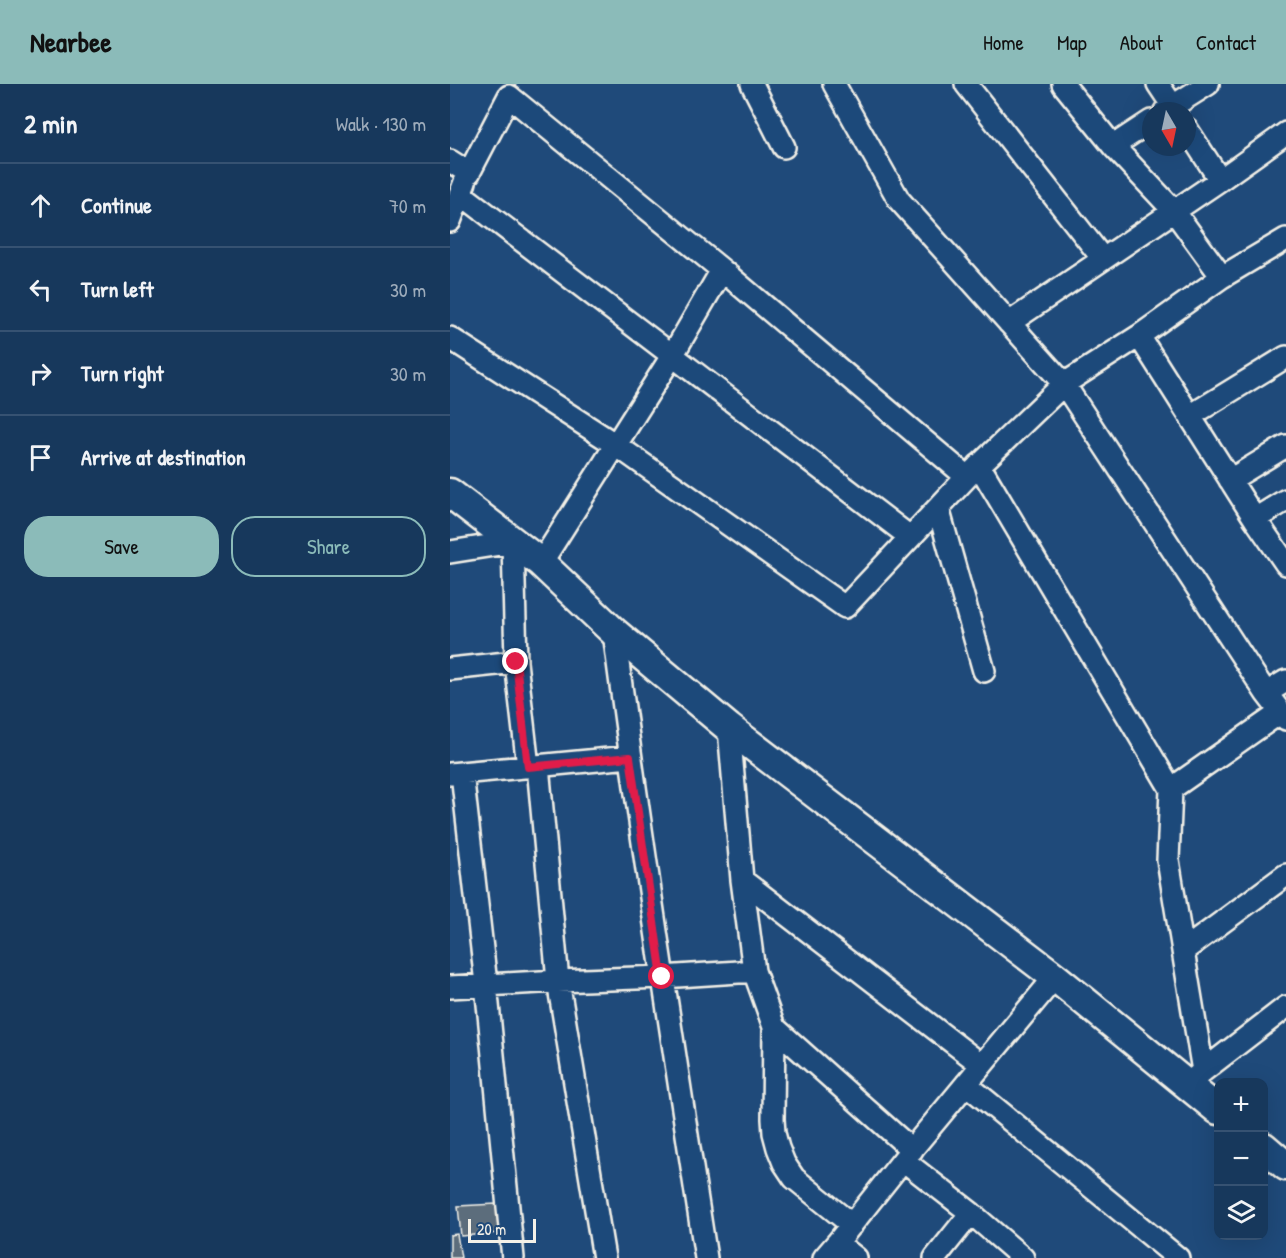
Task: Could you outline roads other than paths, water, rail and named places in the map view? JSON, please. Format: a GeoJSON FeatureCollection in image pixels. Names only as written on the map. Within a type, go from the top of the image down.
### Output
{"type":"FeatureCollection","features":[{"type":"Feature","properties":{"kind":"street"},"geometry":{"type":"LineString","coordinates":[[752,84],[784,147]]}},
{"type":"Feature","properties":{"kind":"street"},"geometry":{"type":"LineString","coordinates":[[834,84],[899,200],[1064,384],[1266,693],[1283,715],[1171,789]]}},
{"type":"Feature","properties":{"kind":"street"},"geometry":{"type":"LineString","coordinates":[[966,84],[1103,259]]}},
{"type":"Feature","properties":{"kind":"street"},"geometry":{"type":"LineString","coordinates":[[1063,84],[1113,146],[1174,211],[1222,277]]}},
{"type":"Feature","properties":{"kind":"street"},"geometry":{"type":"LineString","coordinates":[[1158,84],[1167,102]]}},
{"type":"Feature","properties":{"kind":"street"},"geometry":{"type":"LineString","coordinates":[[1181,102],[1208,84]]}},
{"type":"Feature","properties":{"kind":"street"},"geometry":{"type":"LineString","coordinates":[[450,221],[469,173],[509,96],[973,471],[1171,789],[1168,860],[1183,951],[1195,1077]]}},
{"type":"Feature","properties":{"kind":"street"},"geometry":{"type":"LineString","coordinates":[[1113,146],[1142,127]]}},
{"type":"Feature","properties":{"kind":"street"},"geometry":{"type":"LineString","coordinates":[[1010,323],[1286,133]]}},
{"type":"Feature","properties":{"kind":"street"},"geometry":{"type":"LineString","coordinates":[[1196,143],[1220,180]]}},
{"type":"Feature","properties":{"kind":"street"},"geometry":{"type":"LineString","coordinates":[[450,161],[469,173]]}},
{"type":"Feature","properties":{"kind":"street"},"geometry":{"type":"LineString","coordinates":[[461,194],[910,537]]}},
{"type":"Feature","properties":{"kind":"street"},"geometry":{"type":"LineString","coordinates":[[450,338],[616,445],[845,607],[973,471],[1064,384],[1140,336],[1222,277],[1286,239]]}},
{"type":"Feature","properties":{"kind":"street"},"geometry":{"type":"LineString","coordinates":[[541,562],[672,356],[722,270]]}},
{"type":"Feature","properties":{"kind":"street"},"geometry":{"type":"LineString","coordinates":[[1140,336],[1255,519],[1284,557]]}},
{"type":"Feature","properties":{"kind":"street"},"geometry":{"type":"LineString","coordinates":[[1190,416],[1286,357]]}},
{"type":"Feature","properties":{"kind":"street"},"geometry":{"type":"LineString","coordinates":[[1230,480],[1286,446]]}},
{"type":"Feature","properties":{"kind":"street"},"geometry":{"type":"LineString","coordinates":[[450,493],[541,562],[614,632],[729,728],[1055,977],[1195,1077],[1214,1104]]}},
{"type":"Feature","properties":{"kind":"street"},"geometry":{"type":"LineString","coordinates":[[1255,519],[1286,500]]}},
{"type":"Feature","properties":{"kind":"street"},"geometry":{"type":"LineString","coordinates":[[938,508],[984,671]]}},
{"type":"Feature","properties":{"kind":"street"},"geometry":{"type":"LineString","coordinates":[[450,552],[513,542]]}},
{"type":"Feature","properties":{"kind":"street"},"geometry":{"type":"LineString","coordinates":[[513,542],[516,662],[533,766],[558,981],[604,1258]]}},
{"type":"Feature","properties":{"kind":"street"},"geometry":{"type":"LineString","coordinates":[[614,632],[662,977],[706,1258]]}},
{"type":"Feature","properties":{"kind":"street"},"geometry":{"type":"LineString","coordinates":[[450,669],[516,662]]}},
{"type":"Feature","properties":{"kind":"street"},"geometry":{"type":"LineString","coordinates":[[1266,693],[1286,681]]}},
{"type":"Feature","properties":{"kind":"street"},"geometry":{"type":"LineString","coordinates":[[729,728],[742,880],[754,970],[774,1027],[908,1155],[1023,1258]]}},
{"type":"Feature","properties":{"kind":"street"},"geometry":{"type":"LineString","coordinates":[[513,1258],[486,984],[456,773],[630,757]]}},
{"type":"Feature","properties":{"kind":"street"},"geometry":{"type":"LineString","coordinates":[[1183,951],[1286,875]]}},
{"type":"Feature","properties":{"kind":"street"},"geometry":{"type":"LineString","coordinates":[[742,880],[982,1065]]}},
{"type":"Feature","properties":{"kind":"street"},"geometry":{"type":"LineString","coordinates":[[450,987],[662,977],[754,970]]}},
{"type":"Feature","properties":{"kind":"street"},"geometry":{"type":"LineString","coordinates":[[856,1258],[830,1251],[1055,977]]}},
{"type":"Feature","properties":{"kind":"street"},"geometry":{"type":"LineString","coordinates":[[1195,1077],[1286,1007]]}},
{"type":"Feature","properties":{"kind":"street"},"geometry":{"type":"LineString","coordinates":[[774,1027],[773,1119],[778,1148],[794,1178],[852,1225]]}},
{"type":"Feature","properties":{"kind":"street"},"geometry":{"type":"LineString","coordinates":[[966,1084],[1178,1258]]}},
{"type":"Feature","properties":{"kind":"street"},"geometry":{"type":"LineString","coordinates":[[1268,1151],[1286,1166]]}},
{"type":"Feature","properties":{"kind":"street"},"geometry":{"type":"LineString","coordinates":[[935,1258],[971,1213]]}}]}
